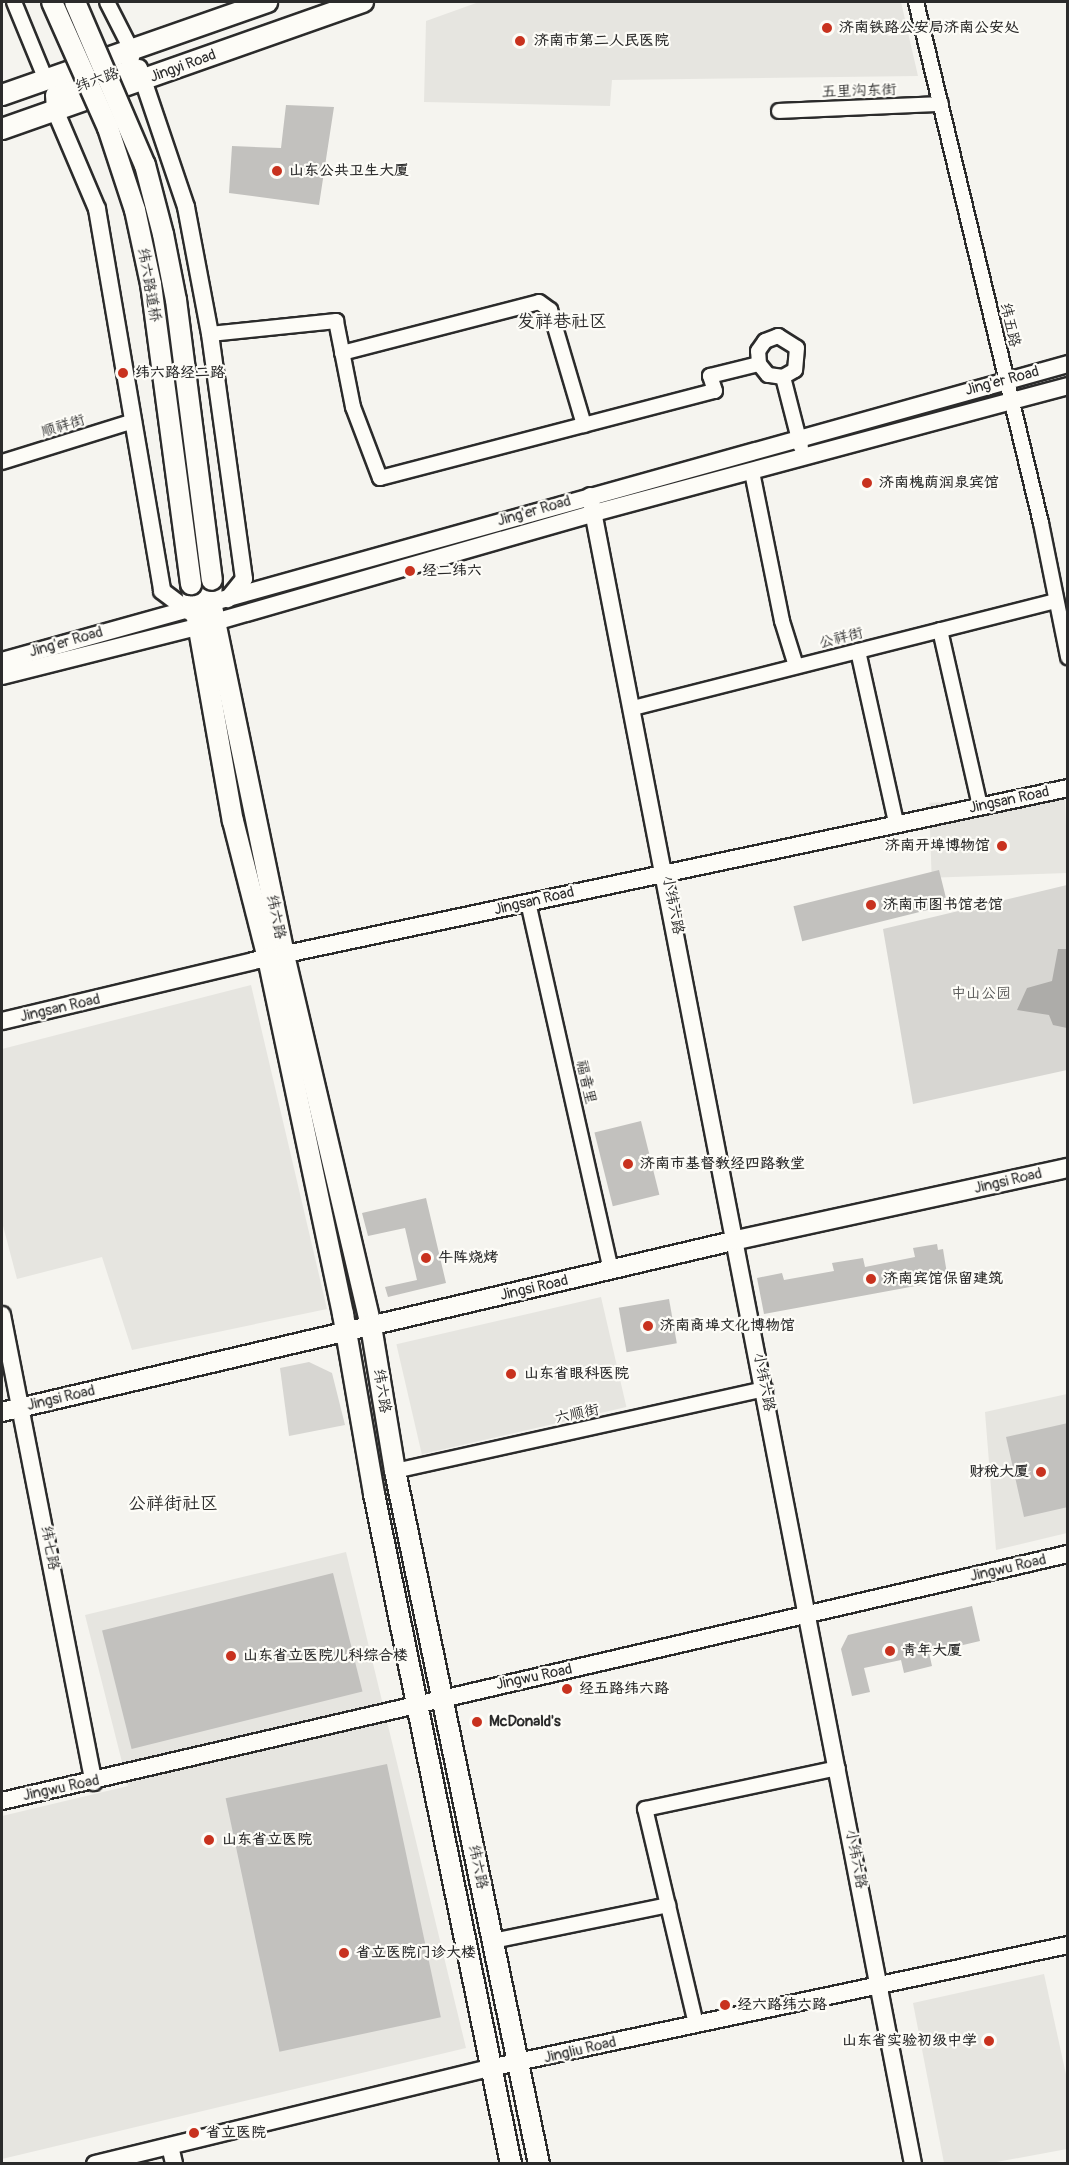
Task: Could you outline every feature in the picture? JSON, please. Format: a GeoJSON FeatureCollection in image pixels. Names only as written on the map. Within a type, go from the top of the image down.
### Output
{"type":"FeatureCollection","features":[{"type":"Feature","properties":{"kind":"main road","name":"纬六路道桥"},"geometry":{"type":"LineString","coordinates":[[52,2],[108,128],[135,210],[151,284],[191,584]]}},
{"type":"Feature","properties":{"kind":"main road","name":"纬六路道桥"},"geometry":{"type":"LineString","coordinates":[[75,2],[145,165],[163,234],[212,580]]}},
{"type":"Feature","properties":{"kind":"main road"},"geometry":{"type":"LineString","coordinates":[[2,95],[267,2]]}},
{"type":"Feature","properties":{"kind":"main road","name":"Jingyi Road"},"geometry":{"type":"LineString","coordinates":[[2,129],[363,2]]}},
{"type":"Feature","properties":{"kind":"main road","name":"纬六路"},"geometry":{"type":"LineString","coordinates":[[207,610],[212,580]]}},
{"type":"Feature","properties":{"kind":"main road","name":"纬六路"},"geometry":{"type":"LineString","coordinates":[[191,584],[207,610],[276,956],[345,1332],[418,1702],[494,2067],[511,2163]]}},
{"type":"Feature","properties":{"kind":"main road","name":"纬六路"},"geometry":{"type":"LineString","coordinates":[[276,956],[371,1326],[395,1471],[539,2163]]}},
{"type":"Feature","properties":{"kind":"main road","name":"Jingsi Road"},"geometry":{"type":"LineString","coordinates":[[2,1412],[737,1240],[1068,1168]]}},
{"type":"Feature","properties":{"kind":"street"},"geometry":{"type":"LineString","coordinates":[[14,2],[46,80]]}},
{"type":"Feature","properties":{"kind":"street"},"geometry":{"type":"LineString","coordinates":[[107,2],[132,51]]}},
{"type":"Feature","properties":{"kind":"street","name":"纬五路"},"geometry":{"type":"LineString","coordinates":[[916,2],[1011,401],[1068,657]]}},
{"type":"Feature","properties":{"kind":"street","name":"纬六路"},"geometry":{"type":"LineString","coordinates":[[132,51],[186,207],[210,333],[244,579],[207,610]]}},
{"type":"Feature","properties":{"kind":"street","name":"纬六路"},"geometry":{"type":"LineString","coordinates":[[55,110],[54,95],[129,69],[132,51]]}},
{"type":"Feature","properties":{"kind":"street","name":"五里沟东街"},"geometry":{"type":"LineString","coordinates":[[779,111],[941,104]]}},
{"type":"Feature","properties":{"kind":"street"},"geometry":{"type":"LineString","coordinates":[[55,110],[98,208],[162,591],[207,610]]}},
{"type":"Feature","properties":{"kind":"street"},"geometry":{"type":"LineString","coordinates":[[342,353],[539,302],[550,310],[584,425]]}},
{"type":"Feature","properties":{"kind":"street"},"geometry":{"type":"LineString","coordinates":[[210,333],[336,321],[353,407],[380,478],[716,391],[710,376],[759,364]]}},
{"type":"Feature","properties":{"kind":"street"},"geometry":{"type":"LineString","coordinates":[[778,336],[790,339],[799,361],[783,377],[768,375],[759,364],[758,351],[765,340],[778,336]]}},
{"type":"Feature","properties":{"kind":"street","name":"Jing'er Road"},"geometry":{"type":"LineString","coordinates":[[2,676],[207,610],[590,496],[1068,364]]}},
{"type":"Feature","properties":{"kind":"street"},"geometry":{"type":"LineString","coordinates":[[783,377],[804,458]]}},
{"type":"Feature","properties":{"kind":"street","name":"Jing'er Road"},"geometry":{"type":"LineString","coordinates":[[2,661],[594,513],[1068,386]]}},
{"type":"Feature","properties":{"kind":"street","name":"顺祥街"},"geometry":{"type":"LineString","coordinates":[[2,462],[134,421]]}},
{"type":"Feature","properties":{"kind":"street"},"geometry":{"type":"LineString","coordinates":[[752,472],[782,621],[796,666]]}},
{"type":"Feature","properties":{"kind":"street","name":"小纬六路"},"geometry":{"type":"LineString","coordinates":[[590,496],[666,871],[913,2163]]}},
{"type":"Feature","properties":{"kind":"street","name":"公祥街"},"geometry":{"type":"LineString","coordinates":[[633,708],[1056,601]]}},
{"type":"Feature","properties":{"kind":"street"},"geometry":{"type":"LineString","coordinates":[[940,630],[980,806]]}},
{"type":"Feature","properties":{"kind":"street"},"geometry":{"type":"LineString","coordinates":[[858,651],[896,823]]}},
{"type":"Feature","properties":{"kind":"street","name":"Jingsan Road"},"geometry":{"type":"LineString","coordinates":[[2,1021],[276,956],[666,871],[1068,788]]}},
{"type":"Feature","properties":{"kind":"street","name":"福音里"},"geometry":{"type":"LineString","coordinates":[[528,902],[611,1269]]}},
{"type":"Feature","properties":{"kind":"street","name":"纬七路"},"geometry":{"type":"LineString","coordinates":[[2,1315],[23,1407],[94,1782]]}},
{"type":"Feature","properties":{"kind":"street","name":"六顺街"},"geometry":{"type":"LineString","coordinates":[[395,1471],[765,1389]]}},
{"type":"Feature","properties":{"kind":"street","name":"Jingwu Road"},"geometry":{"type":"LineString","coordinates":[[2,1801],[94,1782],[443,1696],[809,1615],[1068,1554]]}},
{"type":"Feature","properties":{"kind":"street"},"geometry":{"type":"LineString","coordinates":[[696,2025],[645,1809],[838,1768]]}},
{"type":"Feature","properties":{"kind":"street"},"geometry":{"type":"LineString","coordinates":[[493,1941],[668,1905]]}},
{"type":"Feature","properties":{"kind":"street","name":"Jingliu Road"},"geometry":{"type":"LineString","coordinates":[[95,2163],[494,2067],[520,2064],[1068,1945]]}},
{"type":"Feature","properties":{"kind":"street"},"geometry":{"type":"LineString","coordinates":[[170,2146],[174,2163]]}},
{"type":"Feature","properties":{"kind":"shaded area"},"geometry":{"type":"Polygon","coordinates":[[[479,2],[901,2],[918,76],[612,80],[610,106],[424,102],[426,21],[479,2]]]}},
{"type":"Feature","properties":{"kind":"shaded area","name":"济南开埠博物馆"},"geometry":{"type":"Polygon","coordinates":[[[1065,798],[1068,873],[932,878],[929,803],[1065,798]]]}},
{"type":"Feature","properties":{"kind":"shaded area"},"geometry":{"type":"Polygon","coordinates":[[[1058,949],[1067,949],[1067,1028],[1053,1025],[1049,1015],[1017,1010],[1027,988],[1052,981],[1058,949]]]}},
{"type":"Feature","properties":{"kind":"shaded area"},"geometry":{"type":"Polygon","coordinates":[[[251,985],[327,1309],[132,1350],[102,1257],[17,1279],[2,1222],[2,1049],[251,985]]]}},
{"type":"Feature","properties":{"kind":"shaded area","name":"山东省眼科医院"},"geometry":{"type":"Polygon","coordinates":[[[601,1297],[626,1407],[422,1454],[396,1344],[601,1297]]]}},
{"type":"Feature","properties":{"kind":"shaded area"},"geometry":{"type":"Polygon","coordinates":[[[1067,1394],[1067,1533],[996,1550],[985,1412],[1067,1394]]]}},
{"type":"Feature","properties":{"kind":"shaded area","name":"山东省立医院"},"geometry":{"type":"Polygon","coordinates":[[[346,1552],[466,2048],[2,2159],[2,1816],[128,1786],[85,1615],[346,1552]]]}},
{"type":"Feature","properties":{"kind":"shaded area","name":"山东省实验初级中学"},"geometry":{"type":"Polygon","coordinates":[[[1044,1974],[1067,2079],[1067,2149],[991,2163],[944,2163],[913,2003],[1044,1974]]]}},
{"type":"Feature","properties":{"kind":"green space","name":"中山公园"},"geometry":{"type":"Polygon","coordinates":[[[1067,885],[1067,1070],[913,1104],[883,929],[1067,885]]]}},
{"type":"Feature","properties":{"kind":"green space"},"geometry":{"type":"Polygon","coordinates":[[[309,1362],[332,1373],[345,1425],[289,1436],[280,1368],[309,1362]]]}},
{"type":"Feature","properties":{"kind":"building","name":"山东公共卫生大厦"},"geometry":{"type":"Polygon","coordinates":[[[286,105],[334,107],[319,205],[229,193],[232,146],[281,148],[286,105]]]}},
{"type":"Feature","properties":{"kind":"building","name":"济南市图书馆老馆"},"geometry":{"type":"Polygon","coordinates":[[[939,870],[948,905],[802,941],[793,906],[939,870]]]}},
{"type":"Feature","properties":{"kind":"building","name":"济南市基督教经四路教堂"},"geometry":{"type":"Polygon","coordinates":[[[641,1121],[659,1195],[613,1206],[594,1133],[641,1121]]]}},
{"type":"Feature","properties":{"kind":"building","name":"牛阵烧烤"},"geometry":{"type":"Polygon","coordinates":[[[426,1198],[446,1283],[388,1297],[385,1287],[417,1280],[405,1228],[368,1236],[362,1213],[426,1198]]]}},
{"type":"Feature","properties":{"kind":"building","name":"济南宾馆保留建筑"},"geometry":{"type":"Polygon","coordinates":[[[937,1244],[938,1250],[943,1249],[948,1280],[764,1314],[757,1278],[782,1273],[784,1280],[834,1271],[832,1263],[863,1258],[865,1267],[915,1257],[913,1248],[937,1244]]]}},
{"type":"Feature","properties":{"kind":"building","name":"济南商埠文化博物馆"},"geometry":{"type":"Polygon","coordinates":[[[669,1299],[677,1343],[627,1352],[619,1308],[669,1299]]]}},
{"type":"Feature","properties":{"kind":"building","name":"财税大厦"},"geometry":{"type":"Polygon","coordinates":[[[1068,1423],[1068,1507],[1024,1517],[1006,1437],[1068,1423]]]}},
{"type":"Feature","properties":{"kind":"building","name":"山东省立医院儿科综合楼"},"geometry":{"type":"Polygon","coordinates":[[[333,1573],[363,1691],[132,1749],[102,1631],[333,1573]]]}},
{"type":"Feature","properties":{"kind":"building","name":"青年大厦"},"geometry":{"type":"Polygon","coordinates":[[[972,1606],[980,1641],[929,1653],[932,1666],[904,1673],[901,1660],[864,1668],[870,1692],[852,1696],[841,1649],[848,1635],[972,1606]]]}},
{"type":"Feature","properties":{"kind":"building","name":"省立医院门诊大楼"},"geometry":{"type":"Polygon","coordinates":[[[387,1764],[441,2017],[279,2052],[226,1798],[387,1764]]]}},
{"type":"Feature","properties":{"kind":"place","name":"济南铁路公安局济南公安处"},"geometry":{"type":"Point","coordinates":[827,28]}},
{"type":"Feature","properties":{"kind":"place","name":"济南市第二人民医院"},"geometry":{"type":"Point","coordinates":[520,41]}},
{"type":"Feature","properties":{"kind":"place","name":"山东公共卫生大厦"},"geometry":{"type":"Point","coordinates":[277,171]}},
{"type":"Feature","properties":{"kind":"place","name":"纬六路经二路"},"geometry":{"type":"Point","coordinates":[123,373]}},
{"type":"Feature","properties":{"kind":"place","name":"济南槐荫润泉宾馆"},"geometry":{"type":"Point","coordinates":[867,483]}},
{"type":"Feature","properties":{"kind":"place","name":"经二纬六"},"geometry":{"type":"Point","coordinates":[410,571]}},
{"type":"Feature","properties":{"kind":"place","name":"济南开埠博物馆"},"geometry":{"type":"Point","coordinates":[1002,846]}},
{"type":"Feature","properties":{"kind":"place","name":"济南市图书馆老馆"},"geometry":{"type":"Point","coordinates":[871,905]}},
{"type":"Feature","properties":{"kind":"place","name":"济南市基督教经四路教堂"},"geometry":{"type":"Point","coordinates":[628,1164]}},
{"type":"Feature","properties":{"kind":"place","name":"牛阵烧烤"},"geometry":{"type":"Point","coordinates":[426,1258]}},
{"type":"Feature","properties":{"kind":"place","name":"济南宾馆保留建筑"},"geometry":{"type":"Point","coordinates":[871,1279]}},
{"type":"Feature","properties":{"kind":"place","name":"济南商埠文化博物馆"},"geometry":{"type":"Point","coordinates":[648,1326]}},
{"type":"Feature","properties":{"kind":"place","name":"山东省眼科医院"},"geometry":{"type":"Point","coordinates":[511,1374]}},
{"type":"Feature","properties":{"kind":"place","name":"财税大厦"},"geometry":{"type":"Point","coordinates":[1041,1472]}},
{"type":"Feature","properties":{"kind":"place","name":"青年大厦"},"geometry":{"type":"Point","coordinates":[890,1651]}},
{"type":"Feature","properties":{"kind":"place","name":"山东省立医院儿科综合楼"},"geometry":{"type":"Point","coordinates":[231,1656]}},
{"type":"Feature","properties":{"kind":"place","name":"经五路纬六路"},"geometry":{"type":"Point","coordinates":[567,1689]}},
{"type":"Feature","properties":{"kind":"place","name":"McDonald's"},"geometry":{"type":"Point","coordinates":[477,1722]}},
{"type":"Feature","properties":{"kind":"place","name":"山东省立医院"},"geometry":{"type":"Point","coordinates":[209,1840]}},
{"type":"Feature","properties":{"kind":"place","name":"省立医院门诊大楼"},"geometry":{"type":"Point","coordinates":[344,1953]}},
{"type":"Feature","properties":{"kind":"place","name":"经六路纬六路"},"geometry":{"type":"Point","coordinates":[725,2005]}},
{"type":"Feature","properties":{"kind":"place","name":"山东省实验初级中学"},"geometry":{"type":"Point","coordinates":[989,2041]}},
{"type":"Feature","properties":{"kind":"place","name":"省立医院"},"geometry":{"type":"Point","coordinates":[194,2133]}},
{"type":"Feature","properties":{"kind":"district","name":"发祥巷社区"},"geometry":{"type":"Point","coordinates":[562,322]}},
{"type":"Feature","properties":{"kind":"district","name":"公祥街社区"},"geometry":{"type":"Point","coordinates":[173,1504]}}]}
